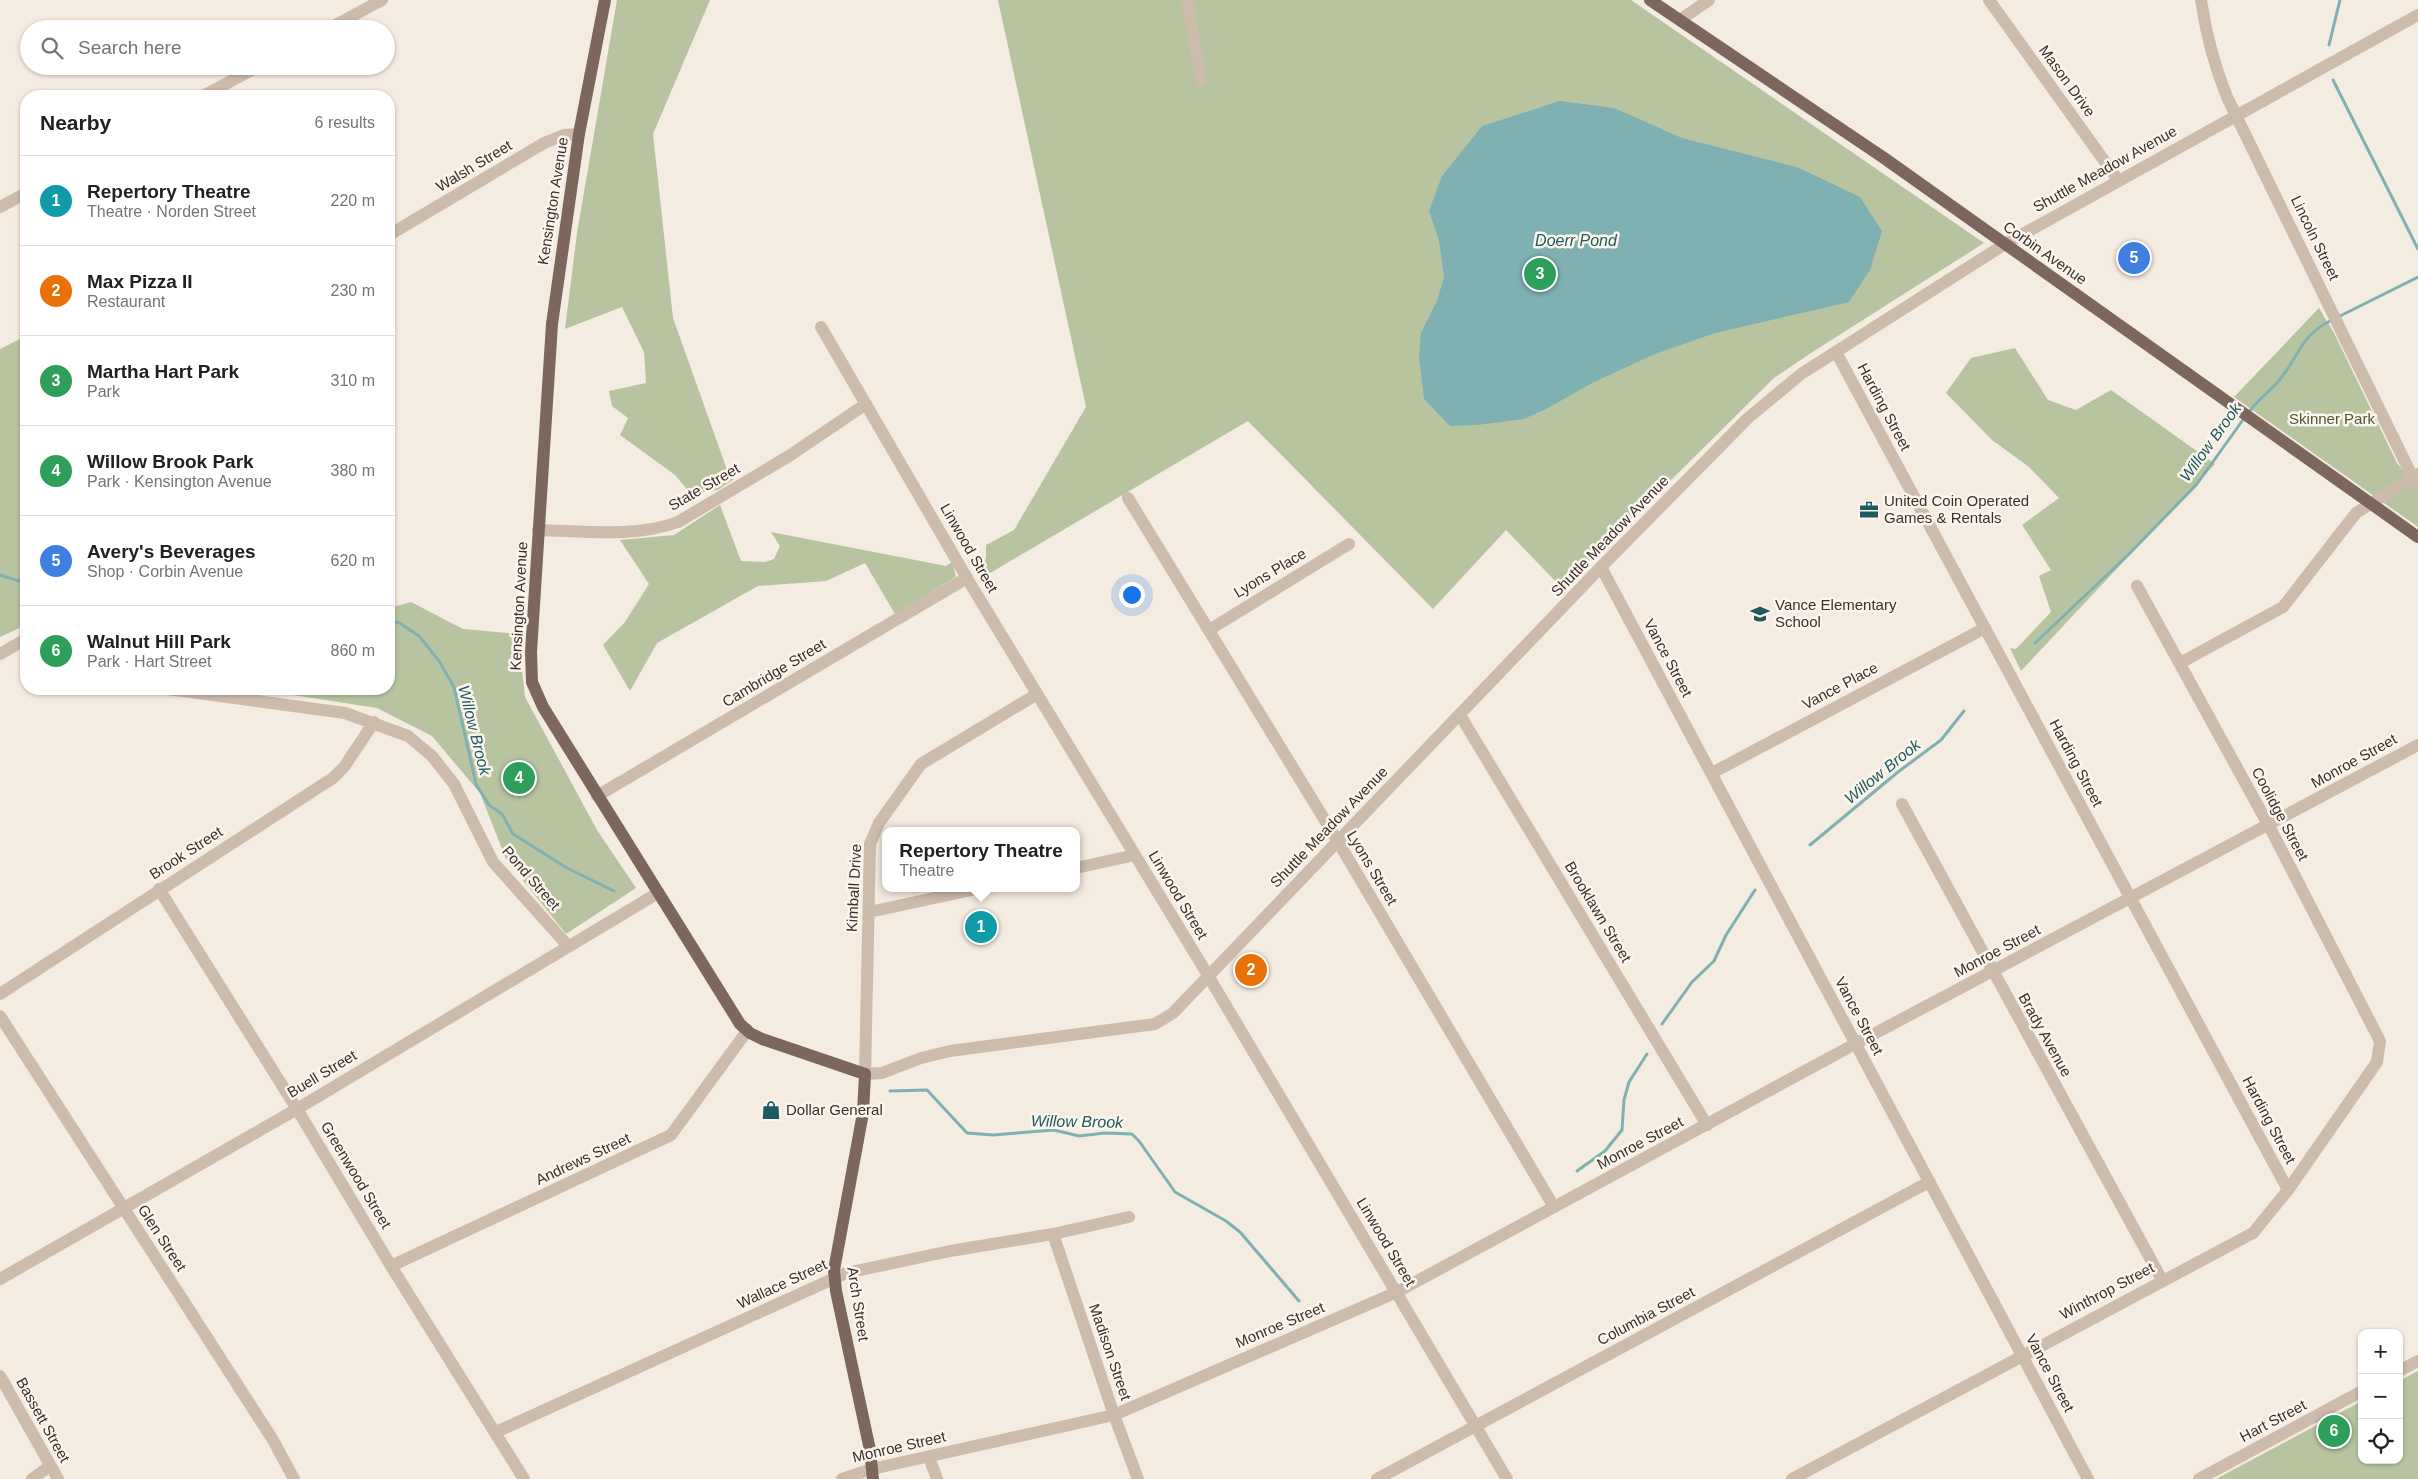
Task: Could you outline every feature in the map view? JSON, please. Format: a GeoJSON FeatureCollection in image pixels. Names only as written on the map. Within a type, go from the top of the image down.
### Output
{"type":"FeatureCollection","features":[{"type":"Feature","properties":{"kind":"main road","name":"Kensington Avenue"},"geometry":{"type":"LineString","coordinates":[[605,0],[579,134],[552,324],[531,660],[533,686],[541,704],[733,1015],[747,1031],[768,1042],[865,1074]]}},
{"type":"Feature","properties":{"kind":"main road","name":"Corbin Avenue"},"geometry":{"type":"LineString","coordinates":[[1650,0],[1884,158],[2418,537]]}},
{"type":"Feature","properties":{"kind":"main road","name":"Arch Street"},"geometry":{"type":"LineString","coordinates":[[865,1074],[864,1107],[834,1261],[834,1278],[873,1474]]}},
{"type":"Feature","properties":{"kind":"street"},"geometry":{"type":"LineString","coordinates":[[345,20],[382,0]]}},
{"type":"Feature","properties":{"kind":"street"},"geometry":{"type":"LineString","coordinates":[[1187,0],[1201,80]]}},
{"type":"Feature","properties":{"kind":"street"},"geometry":{"type":"LineString","coordinates":[[1680,20],[1709,0]]}},
{"type":"Feature","properties":{"kind":"street","name":"Mason Drive"},"geometry":{"type":"LineString","coordinates":[[1989,0],[2118,180]]}},
{"type":"Feature","properties":{"kind":"street","name":"Lincoln Street"},"geometry":{"type":"LineString","coordinates":[[2201,0],[2205,28],[2216,70],[2416,478]]}},
{"type":"Feature","properties":{"kind":"street","name":"Shuttle Meadow Avenue"},"geometry":{"type":"LineString","coordinates":[[865,1074],[882,1073],[921,1058],[950,1051],[1155,1024],[1173,1013],[1601,567],[1748,418],[1801,374],[2005,244],[2418,15]]}},
{"type":"Feature","properties":{"kind":"street"},"geometry":{"type":"LineString","coordinates":[[214,90],[242,75]]}},
{"type":"Feature","properties":{"kind":"street","name":"Walsh Street"},"geometry":{"type":"LineString","coordinates":[[395,231],[544,143],[564,135],[579,134]]}},
{"type":"Feature","properties":{"kind":"street"},"geometry":{"type":"LineString","coordinates":[[0,207],[20,195]]}},
{"type":"Feature","properties":{"kind":"street","name":"Linwood Street"},"geometry":{"type":"LineString","coordinates":[[821,327],[967,578],[1209,977],[1508,1479]]}},
{"type":"Feature","properties":{"kind":"street","name":"Harding Street"},"geometry":{"type":"LineString","coordinates":[[1836,352],[2288,1190]]}},
{"type":"Feature","properties":{"kind":"street","name":"State Street"},"geometry":{"type":"LineString","coordinates":[[538,530],[640,531],[659,529],[678,522],[789,456],[866,404]]}},
{"type":"Feature","properties":{"kind":"street"},"geometry":{"type":"LineString","coordinates":[[2180,663],[2283,607],[2348,521],[2370,503],[2416,478]]}},
{"type":"Feature","properties":{"kind":"street","name":"Lyons Street"},"geometry":{"type":"LineString","coordinates":[[1128,498],[1337,840],[1554,1206]]}},
{"type":"Feature","properties":{"kind":"street","name":"Lyons Place"},"geometry":{"type":"LineString","coordinates":[[1209,630],[1349,544]]}},
{"type":"Feature","properties":{"kind":"street","name":"Vance Street"},"geometry":{"type":"LineString","coordinates":[[1601,567],[2088,1479]]}},
{"type":"Feature","properties":{"kind":"street","name":"Cambridge Street"},"geometry":{"type":"LineString","coordinates":[[597,796],[967,578]]}},
{"type":"Feature","properties":{"kind":"street","name":"Coolidge Street"},"geometry":{"type":"LineString","coordinates":[[2137,586],[2269,826],[2380,1041],[2376,1062]]}},
{"type":"Feature","properties":{"kind":"street","name":"Vance Place"},"geometry":{"type":"LineString","coordinates":[[1712,773],[1985,628]]}},
{"type":"Feature","properties":{"kind":"street"},"geometry":{"type":"LineString","coordinates":[[0,654],[20,642]]}},
{"type":"Feature","properties":{"kind":"street","name":"Kimball Drive"},"geometry":{"type":"LineString","coordinates":[[865,1074],[870,844],[879,823],[920,764],[1037,694]]}},
{"type":"Feature","properties":{"kind":"street","name":"Pond Street"},"geometry":{"type":"LineString","coordinates":[[212,695],[345,713],[408,736],[438,762],[454,784],[493,862],[568,946]]}},
{"type":"Feature","properties":{"kind":"street","name":"Brooklawn Street"},"geometry":{"type":"LineString","coordinates":[[1460,715],[1707,1125]]}},
{"type":"Feature","properties":{"kind":"street","name":"Brook Street"},"geometry":{"type":"LineString","coordinates":[[0,994],[159,889],[333,778],[344,767],[374,722]]}},
{"type":"Feature","properties":{"kind":"street","name":"Monroe Street"},"geometry":{"type":"LineString","coordinates":[[842,1479],[873,1474],[928,1457],[1114,1415],[1396,1292],[1855,1044],[2269,826],[2418,745]]}},
{"type":"Feature","properties":{"kind":"street","name":"Brady Avenue"},"geometry":{"type":"LineString","coordinates":[[1902,804],[1992,972],[2162,1280]]}},
{"type":"Feature","properties":{"kind":"street"},"geometry":{"type":"LineString","coordinates":[[1080,867],[1135,855]]}},
{"type":"Feature","properties":{"kind":"street","name":"Greenwood Street"},"geometry":{"type":"LineString","coordinates":[[159,889],[297,1109],[391,1266],[524,1479]]}},
{"type":"Feature","properties":{"kind":"street"},"geometry":{"type":"LineString","coordinates":[[869,912],[962,892]]}},
{"type":"Feature","properties":{"kind":"street","name":"Buell Street"},"geometry":{"type":"LineString","coordinates":[[0,1280],[297,1109],[658,893]]}},
{"type":"Feature","properties":{"kind":"street","name":"Glen Street"},"geometry":{"type":"LineString","coordinates":[[0,1016],[273,1440],[294,1479]]}},
{"type":"Feature","properties":{"kind":"street","name":"Andrews Street"},"geometry":{"type":"LineString","coordinates":[[391,1266],[672,1135],[747,1031]]}},
{"type":"Feature","properties":{"kind":"street","name":"Winthrop Street"},"geometry":{"type":"LineString","coordinates":[[1792,1479],[2022,1354],[2253,1233],[2288,1190],[2376,1062]]}},
{"type":"Feature","properties":{"kind":"street","name":"Columbia Street"},"geometry":{"type":"LineString","coordinates":[[1377,1479],[1929,1182]]}},
{"type":"Feature","properties":{"kind":"street","name":"Wallace Street"},"geometry":{"type":"LineString","coordinates":[[496,1432],[852,1271],[950,1251],[1053,1234],[1129,1217]]}},
{"type":"Feature","properties":{"kind":"street","name":"Madison Street"},"geometry":{"type":"LineString","coordinates":[[1053,1234],[1114,1415],[1138,1479]]}},
{"type":"Feature","properties":{"kind":"street"},"geometry":{"type":"LineString","coordinates":[[2403,1369],[2418,1361]]}},
{"type":"Feature","properties":{"kind":"street","name":"Bassett Street"},"geometry":{"type":"LineString","coordinates":[[0,1376],[58,1479]]}},
{"type":"Feature","properties":{"kind":"street","name":"Hart Street"},"geometry":{"type":"LineString","coordinates":[[2199,1479],[2358,1394]]}},
{"type":"Feature","properties":{"kind":"street"},"geometry":{"type":"LineString","coordinates":[[928,1457],[937,1479]]}},
{"type":"Feature","properties":{"kind":"street"},"geometry":{"type":"LineString","coordinates":[[32,1479],[50,1466]]}},
{"type":"Feature","properties":{"kind":"green space"},"geometry":{"type":"Polygon","coordinates":[[[617,0],[710,0],[653,134],[673,318],[726,467],[734,479],[718,490],[691,494],[675,475],[620,435],[628,418],[612,406],[609,391],[646,383],[644,352],[622,307],[565,329],[577,233],[617,0]]]}},
{"type":"Feature","properties":{"kind":"green space"},"geometry":{"type":"Polygon","coordinates":[[[998,0],[1631,0],[1984,243],[1774,378],[1562,588],[1506,530],[1433,609],[1248,421],[980,579],[986,557],[986,545],[1014,530],[1086,407],[998,0]]]}},
{"type":"Feature","properties":{"kind":"green space","name":"Skinner Park"},"geometry":{"type":"Polygon","coordinates":[[[2319,308],[2334,333],[2397,463],[2418,489],[2418,527],[2234,397],[2319,308]]]}},
{"type":"Feature","properties":{"kind":"green space"},"geometry":{"type":"Polygon","coordinates":[[[20,339],[20,628],[0,637],[0,349],[20,339]]]}},
{"type":"Feature","properties":{"kind":"green space"},"geometry":{"type":"Polygon","coordinates":[[[2015,348],[2048,400],[2076,410],[2111,390],[2215,464],[2021,671],[2010,648],[2016,649],[2051,612],[2039,576],[2051,570],[2022,525],[2059,498],[2029,467],[1992,440],[1946,393],[1971,358],[2015,348]]]}},
{"type":"Feature","properties":{"kind":"green space"},"geometry":{"type":"Polygon","coordinates":[[[720,505],[741,561],[765,562],[774,559],[780,546],[771,532],[946,566],[952,562],[956,577],[895,614],[865,563],[826,581],[758,586],[657,643],[630,691],[603,645],[625,622],[649,584],[620,540],[674,535],[720,505]]]}},
{"type":"Feature","properties":{"kind":"green space"},"geometry":{"type":"Polygon","coordinates":[[[411,602],[463,629],[518,634],[525,697],[597,830],[636,888],[566,934],[506,859],[480,793],[432,736],[377,708],[293,695],[395,695],[395,606],[411,602]]]}},
{"type":"Feature","properties":{"kind":"green space"},"geometry":{"type":"Polygon","coordinates":[[[2418,1371],[2418,1479],[2216,1479],[2358,1403],[2358,1464],[2403,1464],[2403,1379],[2418,1371]]]}},
{"type":"Feature","properties":{"kind":"water","name":"Doerr Pond"},"geometry":{"type":"Polygon","coordinates":[[[1560,101],[1614,108],[1682,138],[1797,167],[1860,197],[1882,231],[1870,270],[1849,302],[1715,333],[1655,354],[1592,383],[1548,408],[1524,419],[1477,425],[1450,426],[1424,399],[1419,357],[1421,333],[1437,301],[1444,277],[1439,240],[1429,211],[1442,176],[1482,126],[1560,101]]]}},
{"type":"Feature","properties":{"kind":"waterway","name":"Willow Brook"},"geometry":{"type":"LineString","coordinates":[[2329,45],[2340,0]]}},
{"type":"Feature","properties":{"kind":"waterway","name":"Willow Brook"},"geometry":{"type":"LineString","coordinates":[[2333,80],[2418,249]]}},
{"type":"Feature","properties":{"kind":"waterway","name":"Willow Brook"},"geometry":{"type":"LineString","coordinates":[[2338,317],[2418,277]]}},
{"type":"Feature","properties":{"kind":"waterway","name":"Willow Brook"},"geometry":{"type":"LineString","coordinates":[[2249,412],[2281,378],[2307,339],[2332,320]]}},
{"type":"Feature","properties":{"kind":"waterway","name":"Willow Brook"},"geometry":{"type":"LineString","coordinates":[[2035,643],[2129,554],[2197,484],[2245,417]]}},
{"type":"Feature","properties":{"kind":"waterway","name":"Willow Brook"},"geometry":{"type":"LineString","coordinates":[[0,575],[20,581]]}},
{"type":"Feature","properties":{"kind":"waterway","name":"Willow Brook"},"geometry":{"type":"LineString","coordinates":[[395,622],[398,622],[419,636],[439,661],[454,687],[476,784],[489,805],[502,814],[513,834],[567,868],[614,891]]}},
{"type":"Feature","properties":{"kind":"waterway","name":"Willow Brook"},"geometry":{"type":"LineString","coordinates":[[1810,845],[1898,772],[1941,740],[1964,711]]}},
{"type":"Feature","properties":{"kind":"waterway","name":"Willow Brook"},"geometry":{"type":"LineString","coordinates":[[1662,1024],[1692,982],[1714,961],[1726,935],[1755,890]]}},
{"type":"Feature","properties":{"kind":"waterway","name":"Willow Brook"},"geometry":{"type":"LineString","coordinates":[[1577,1171],[1605,1151],[1622,1130],[1624,1100],[1629,1082],[1647,1054]]}},
{"type":"Feature","properties":{"kind":"waterway","name":"Willow Brook"},"geometry":{"type":"LineString","coordinates":[[890,1091],[927,1090],[967,1133],[993,1135],[1054,1130],[1079,1136],[1105,1133],[1132,1134],[1175,1192],[1226,1221],[1240,1232],[1299,1301]]}},
{"type":"Feature","properties":{"kind":"place","name":"Avery's Beverages"},"geometry":{"type":"Point","coordinates":[2134,258]}},
{"type":"Feature","properties":{"kind":"place","name":"Martha Hart Park"},"geometry":{"type":"Point","coordinates":[1540,274]}},
{"type":"Feature","properties":{"kind":"place","name":"United Coin Operated Games & Rentals"},"geometry":{"type":"Point","coordinates":[1869,510]}},
{"type":"Feature","properties":{"kind":"place","name":"Vance Elementary School"},"geometry":{"type":"Point","coordinates":[1760,614]}},
{"type":"Feature","properties":{"kind":"place","name":"Willow Brook Park"},"geometry":{"type":"Point","coordinates":[519,778]}},
{"type":"Feature","properties":{"kind":"place","name":"Repertory Theatre"},"geometry":{"type":"Point","coordinates":[981,927]}},
{"type":"Feature","properties":{"kind":"place","name":"Max Pizza II"},"geometry":{"type":"Point","coordinates":[1251,970]}},
{"type":"Feature","properties":{"kind":"place","name":"Dollar General"},"geometry":{"type":"Point","coordinates":[771,1110]}},
{"type":"Feature","properties":{"kind":"place","name":"Walnut Hill Park"},"geometry":{"type":"Point","coordinates":[2334,1431]}}]}
